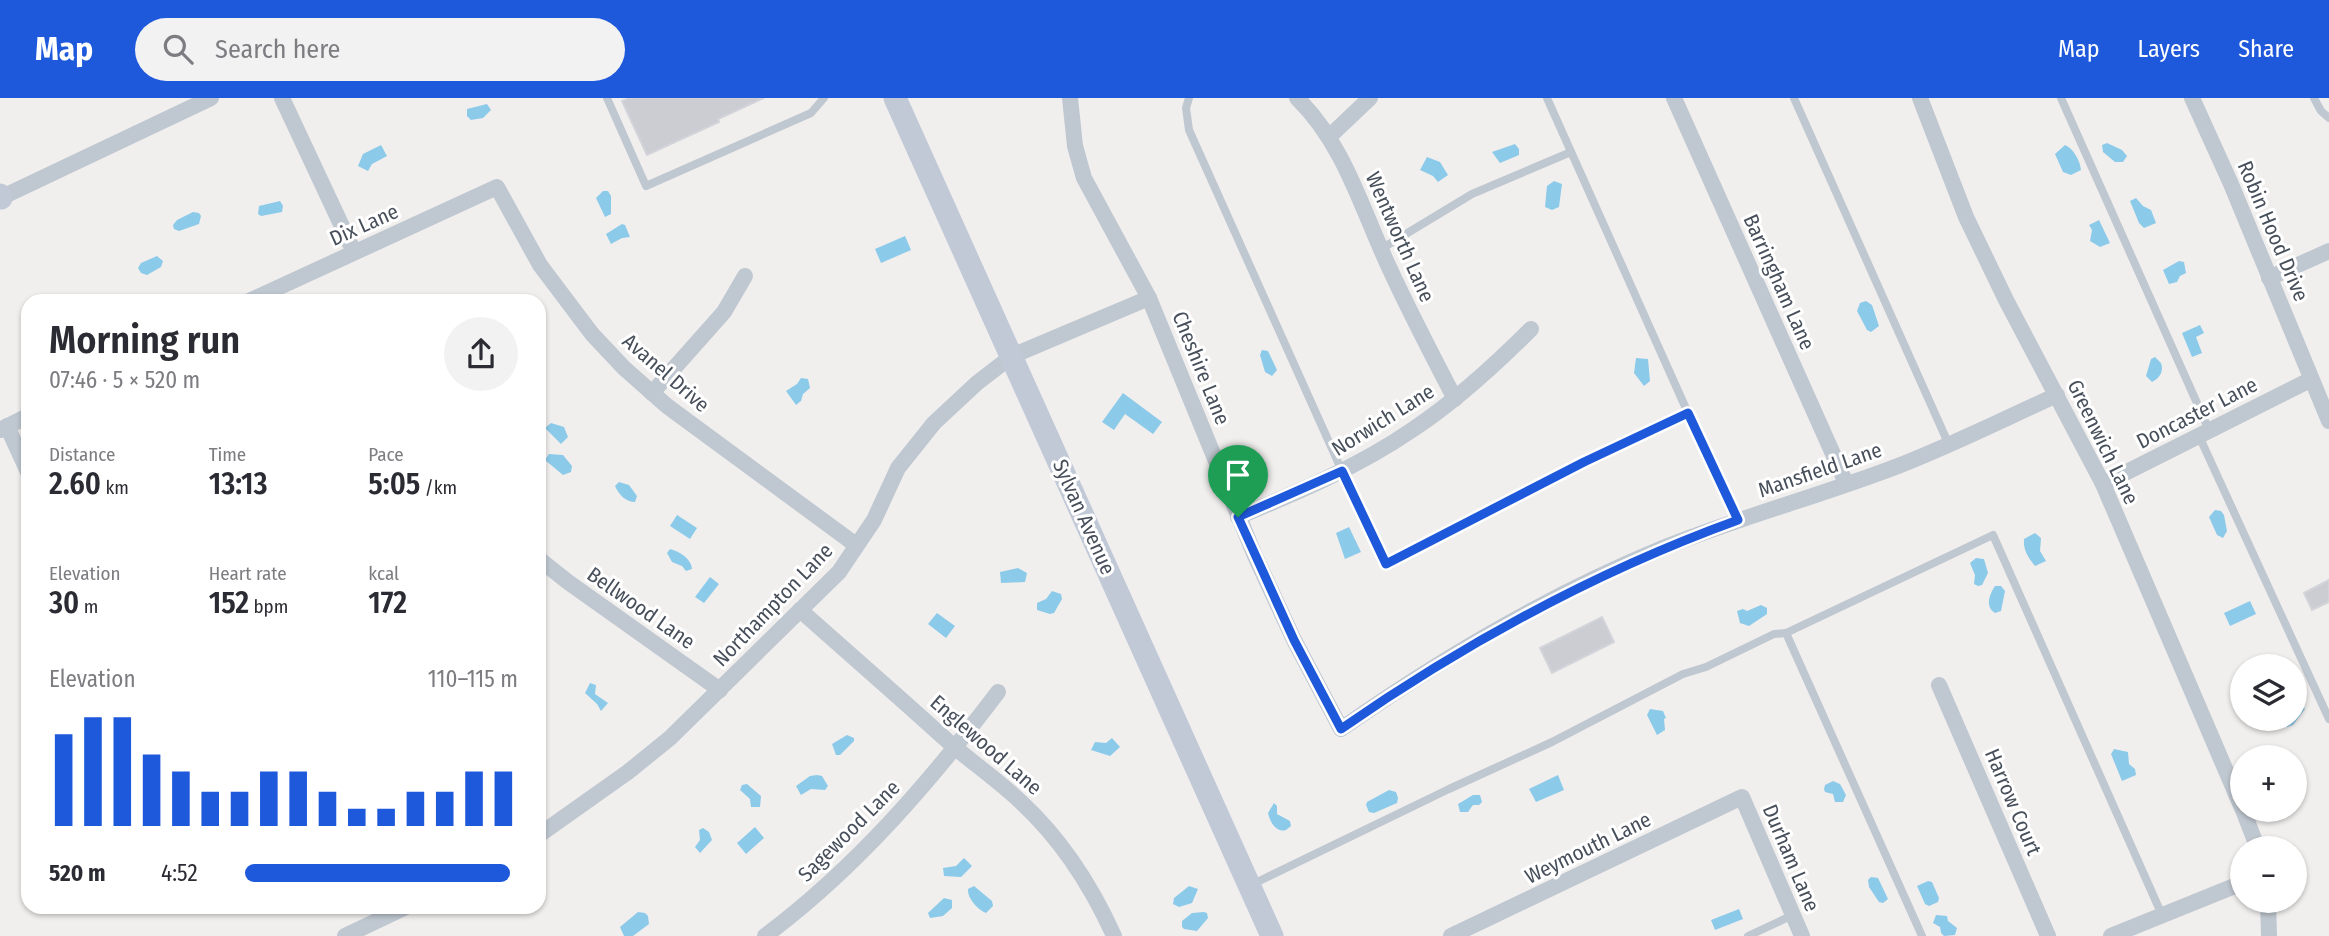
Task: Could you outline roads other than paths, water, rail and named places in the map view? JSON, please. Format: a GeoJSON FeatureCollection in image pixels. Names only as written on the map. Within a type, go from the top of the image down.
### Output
{"type":"FeatureCollection","features":[{"type":"Feature","properties":{"kind":"main road","name":"Sylvan Avenue"},"geometry":{"type":"LineString","coordinates":[[895,98],[1272,936]]}},
{"type":"Feature","properties":{"kind":"street"},"geometry":{"type":"LineString","coordinates":[[0,197],[211,98]]}},
{"type":"Feature","properties":{"kind":"street"},"geometry":{"type":"LineString","coordinates":[[282,98],[354,252]]}},
{"type":"Feature","properties":{"kind":"street","name":"Cheshire Lane"},"geometry":{"type":"LineString","coordinates":[[1070,98],[1075,146],[1084,178],[1149,298],[1238,517],[1294,640],[1341,729]]}},
{"type":"Feature","properties":{"kind":"street","name":"Wentworth Lane"},"geometry":{"type":"LineString","coordinates":[[1297,98],[1330,136],[1342,158],[1381,249],[1455,399]]}},
{"type":"Feature","properties":{"kind":"street"},"geometry":{"type":"LineString","coordinates":[[1330,136],[1370,98]]}},
{"type":"Feature","properties":{"kind":"street","name":"Barringham Lane"},"geometry":{"type":"LineString","coordinates":[[1674,98],[1846,483]]}},
{"type":"Feature","properties":{"kind":"street","name":"Greenwich Lane"},"geometry":{"type":"LineString","coordinates":[[1920,98],[1966,217],[2006,300],[2103,484],[2230,781]]}},
{"type":"Feature","properties":{"kind":"street","name":"Robin Hood Drive"},"geometry":{"type":"LineString","coordinates":[[2192,98],[2231,184],[2310,380],[2325,397],[2329,421]]}},
{"type":"Feature","properties":{"kind":"street","name":"Dix Lane"},"geometry":{"type":"LineString","coordinates":[[264,294],[497,187]]}},
{"type":"Feature","properties":{"kind":"street","name":"Avanel Drive"},"geometry":{"type":"LineString","coordinates":[[497,187],[534,255],[592,334],[652,393],[856,545]]}},
{"type":"Feature","properties":{"kind":"street"},"geometry":{"type":"LineString","coordinates":[[2269,278],[2329,251]]}},
{"type":"Feature","properties":{"kind":"street"},"geometry":{"type":"LineString","coordinates":[[652,393],[724,312],[745,276]]}},
{"type":"Feature","properties":{"kind":"street","name":"Northampton Lane"},"geometry":{"type":"LineString","coordinates":[[546,830],[628,772],[670,738],[839,572],[874,520],[898,468],[934,423],[977,383],[1012,356],[1149,298]]}},
{"type":"Feature","properties":{"kind":"street","name":"Norwich Lane"},"geometry":{"type":"LineString","coordinates":[[1238,517],[1342,471],[1412,431],[1455,399],[1531,330]]}},
{"type":"Feature","properties":{"kind":"street","name":"Doncaster Lane"},"geometry":{"type":"LineString","coordinates":[[2103,484],[2310,380]]}},
{"type":"Feature","properties":{"kind":"street","name":"Mansfield Lane"},"geometry":{"type":"LineString","coordinates":[[1341,729],[1401,687],[1465,648],[1601,575],[1738,520],[1897,466],[2057,395]]}},
{"type":"Feature","properties":{"kind":"street"},"geometry":{"type":"LineString","coordinates":[[21,420],[4,428],[21,459]]}},
{"type":"Feature","properties":{"kind":"street","name":"Bellwood Lane"},"geometry":{"type":"LineString","coordinates":[[546,568],[720,690]]}},
{"type":"Feature","properties":{"kind":"street","name":"Englewood Lane"},"geometry":{"type":"LineString","coordinates":[[800,610],[1020,801],[1049,830],[1096,896],[1114,936]]}},
{"type":"Feature","properties":{"kind":"street","name":"Harrow Court"},"geometry":{"type":"LineString","coordinates":[[1939,685],[2048,936]]}},
{"type":"Feature","properties":{"kind":"street","name":"Sagewood Lane"},"geometry":{"type":"LineString","coordinates":[[765,936],[864,850],[914,798],[998,692]]}},
{"type":"Feature","properties":{"kind":"street","name":"Durham Lane"},"geometry":{"type":"LineString","coordinates":[[1742,797],[1802,936]]}},
{"type":"Feature","properties":{"kind":"street","name":"Weymouth Lane"},"geometry":{"type":"LineString","coordinates":[[1451,936],[1742,797]]}},
{"type":"Feature","properties":{"kind":"street"},"geometry":{"type":"LineString","coordinates":[[2111,936],[2230,888]]}},
{"type":"Feature","properties":{"kind":"street"},"geometry":{"type":"LineString","coordinates":[[2268,913],[2269,936]]}},
{"type":"Feature","properties":{"kind":"street"},"geometry":{"type":"LineString","coordinates":[[345,936],[391,914]]}},
{"type":"Feature","properties":{"kind":"lane"},"geometry":{"type":"LineString","coordinates":[[607,98],[646,186],[811,113],[824,98]]}},
{"type":"Feature","properties":{"kind":"lane"},"geometry":{"type":"LineString","coordinates":[[1189,98],[1186,108],[1189,130],[1386,564],[1584,462],[1688,413]]}},
{"type":"Feature","properties":{"kind":"lane"},"geometry":{"type":"LineString","coordinates":[[1547,98],[1738,520]]}},
{"type":"Feature","properties":{"kind":"lane"},"geometry":{"type":"LineString","coordinates":[[1794,98],[1949,445]]}},
{"type":"Feature","properties":{"kind":"lane"},"geometry":{"type":"LineString","coordinates":[[2061,98],[2329,719]]}},
{"type":"Feature","properties":{"kind":"lane"},"geometry":{"type":"LineString","coordinates":[[2314,98],[2320,111],[2329,118]]}},
{"type":"Feature","properties":{"kind":"lane"},"geometry":{"type":"LineString","coordinates":[[1381,249],[1472,194],[1571,152]]}},
{"type":"Feature","properties":{"kind":"lane"},"geometry":{"type":"LineString","coordinates":[[1250,886],[1552,742],[1683,674],[1706,667],[1774,634],[1786,633],[1993,535],[2162,915]]}},
{"type":"Feature","properties":{"kind":"lane"},"geometry":{"type":"LineString","coordinates":[[1786,633],[1922,936]]}},
{"type":"Feature","properties":{"kind":"lane"},"geometry":{"type":"LineString","coordinates":[[1748,936],[1793,915]]}},
{"type":"Feature","properties":{"kind":"water"},"geometry":{"type":"Polygon","coordinates":[[[487,104],[491,110],[483,118],[471,120],[467,116],[467,109],[487,104]]]}},
{"type":"Feature","properties":{"kind":"water"},"geometry":{"type":"Polygon","coordinates":[[[2107,143],[2122,150],[2127,156],[2123,162],[2115,162],[2103,152],[2102,145],[2107,143]]]}},
{"type":"Feature","properties":{"kind":"water"},"geometry":{"type":"Polygon","coordinates":[[[1515,144],[1519,155],[1500,163],[1492,152],[1515,144]]]}},
{"type":"Feature","properties":{"kind":"water"},"geometry":{"type":"Polygon","coordinates":[[[381,145],[387,156],[372,164],[368,171],[358,166],[363,154],[381,145]]]}},
{"type":"Feature","properties":{"kind":"water"},"geometry":{"type":"Polygon","coordinates":[[[2065,145],[2074,152],[2081,170],[2071,175],[2063,172],[2055,154],[2065,145]]]}},
{"type":"Feature","properties":{"kind":"water"},"geometry":{"type":"Polygon","coordinates":[[[1427,157],[1440,162],[1448,175],[1438,182],[1433,176],[1420,170],[1427,157]]]}},
{"type":"Feature","properties":{"kind":"water"},"geometry":{"type":"Polygon","coordinates":[[[1554,181],[1562,184],[1559,207],[1552,210],[1545,207],[1547,186],[1554,181]]]}},
{"type":"Feature","properties":{"kind":"water"},"geometry":{"type":"Polygon","coordinates":[[[603,191],[608,191],[611,196],[611,214],[605,217],[596,198],[603,191]]]}},
{"type":"Feature","properties":{"kind":"water"},"geometry":{"type":"Polygon","coordinates":[[[2136,198],[2151,210],[2156,223],[2144,228],[2139,223],[2130,201],[2136,198]]]}},
{"type":"Feature","properties":{"kind":"water"},"geometry":{"type":"Polygon","coordinates":[[[280,201],[282,212],[261,216],[258,214],[259,206],[280,201]]]}},
{"type":"Feature","properties":{"kind":"water"},"geometry":{"type":"Polygon","coordinates":[[[193,212],[201,216],[199,224],[179,231],[174,229],[173,225],[177,220],[193,212]]]}},
{"type":"Feature","properties":{"kind":"water"},"geometry":{"type":"Polygon","coordinates":[[[2099,220],[2110,243],[2100,247],[2090,241],[2092,230],[2089,225],[2099,220]]]}},
{"type":"Feature","properties":{"kind":"water"},"geometry":{"type":"Polygon","coordinates":[[[622,224],[630,237],[611,244],[606,234],[622,224]]]}},
{"type":"Feature","properties":{"kind":"water"},"geometry":{"type":"Polygon","coordinates":[[[905,236],[911,250],[881,263],[875,249],[905,236]]]}},
{"type":"Feature","properties":{"kind":"water"},"geometry":{"type":"Polygon","coordinates":[[[157,256],[163,261],[161,267],[147,275],[141,273],[138,268],[141,263],[157,256]]]}},
{"type":"Feature","properties":{"kind":"water"},"geometry":{"type":"Polygon","coordinates":[[[2179,261],[2184,262],[2186,273],[2180,276],[2177,282],[2169,284],[2163,270],[2179,261]]]}},
{"type":"Feature","properties":{"kind":"water"},"geometry":{"type":"Polygon","coordinates":[[[1866,301],[1872,305],[1879,326],[1871,332],[1867,330],[1857,311],[1860,303],[1866,301]]]}},
{"type":"Feature","properties":{"kind":"water"},"geometry":{"type":"Polygon","coordinates":[[[2200,325],[2204,333],[2196,337],[2202,353],[2192,357],[2182,333],[2200,325]]]}},
{"type":"Feature","properties":{"kind":"water"},"geometry":{"type":"Polygon","coordinates":[[[1262,350],[1268,351],[1277,370],[1272,376],[1265,372],[1260,355],[1262,350]]]}},
{"type":"Feature","properties":{"kind":"water"},"geometry":{"type":"Polygon","coordinates":[[[2155,357],[2161,363],[2162,371],[2152,382],[2146,376],[2151,359],[2155,357]]]}},
{"type":"Feature","properties":{"kind":"water"},"geometry":{"type":"Polygon","coordinates":[[[1636,358],[1648,359],[1650,381],[1644,386],[1634,373],[1636,358]]]}},
{"type":"Feature","properties":{"kind":"water"},"geometry":{"type":"Polygon","coordinates":[[[801,378],[808,379],[810,388],[796,405],[786,391],[801,378]]]}},
{"type":"Feature","properties":{"kind":"water"},"geometry":{"type":"Polygon","coordinates":[[[1123,393],[1162,422],[1153,434],[1125,414],[1114,430],[1102,422],[1123,393]]]}},
{"type":"Feature","properties":{"kind":"water"},"geometry":{"type":"Polygon","coordinates":[[[551,423],[564,427],[568,437],[561,444],[546,427],[551,423]]]}},
{"type":"Feature","properties":{"kind":"water"},"geometry":{"type":"Polygon","coordinates":[[[549,454],[563,455],[572,466],[571,472],[563,475],[546,458],[549,454]]]}},
{"type":"Feature","properties":{"kind":"water"},"geometry":{"type":"Polygon","coordinates":[[[619,482],[629,485],[637,496],[635,502],[621,495],[615,486],[619,482]]]}},
{"type":"Feature","properties":{"kind":"water"},"geometry":{"type":"Polygon","coordinates":[[[2215,510],[2224,515],[2227,531],[2223,538],[2217,535],[2209,517],[2215,510]]]}},
{"type":"Feature","properties":{"kind":"water"},"geometry":{"type":"Polygon","coordinates":[[[677,515],[697,528],[690,539],[670,526],[677,515]]]}},
{"type":"Feature","properties":{"kind":"water"},"geometry":{"type":"Polygon","coordinates":[[[1349,527],[1361,552],[1345,559],[1336,533],[1349,527]]]}},
{"type":"Feature","properties":{"kind":"water"},"geometry":{"type":"Polygon","coordinates":[[[2035,533],[2041,538],[2040,551],[2046,561],[2035,566],[2026,553],[2024,539],[2035,533]]]}},
{"type":"Feature","properties":{"kind":"water"},"geometry":{"type":"Polygon","coordinates":[[[670,549],[684,556],[692,569],[686,571],[672,562],[667,553],[670,549]]]}},
{"type":"Feature","properties":{"kind":"water"},"geometry":{"type":"Polygon","coordinates":[[[1976,558],[1984,559],[1988,573],[1982,585],[1978,586],[1974,584],[1975,575],[1970,563],[1976,558]]]}},
{"type":"Feature","properties":{"kind":"water"},"geometry":{"type":"Polygon","coordinates":[[[1018,568],[1027,573],[1025,582],[1001,583],[1000,572],[1018,568]]]}},
{"type":"Feature","properties":{"kind":"water"},"geometry":{"type":"Polygon","coordinates":[[[710,577],[719,584],[704,603],[695,597],[710,577]]]}},
{"type":"Feature","properties":{"kind":"water"},"geometry":{"type":"Polygon","coordinates":[[[1995,586],[2001,586],[2005,591],[2001,611],[1995,613],[1990,608],[1989,601],[1995,586]]]}},
{"type":"Feature","properties":{"kind":"water"},"geometry":{"type":"Polygon","coordinates":[[[1052,591],[1061,594],[1062,599],[1054,613],[1037,610],[1037,603],[1046,599],[1052,591]]]}},
{"type":"Feature","properties":{"kind":"water"},"geometry":{"type":"Polygon","coordinates":[[[2250,601],[2256,614],[2230,626],[2224,613],[2250,601]]]}},
{"type":"Feature","properties":{"kind":"water"},"geometry":{"type":"Polygon","coordinates":[[[1761,605],[1767,608],[1767,614],[1749,626],[1740,623],[1737,611],[1747,611],[1761,605]]]}},
{"type":"Feature","properties":{"kind":"water"},"geometry":{"type":"Polygon","coordinates":[[[937,613],[955,626],[946,638],[928,624],[937,613]]]}},
{"type":"Feature","properties":{"kind":"water"},"geometry":{"type":"Polygon","coordinates":[[[590,683],[596,685],[595,694],[608,703],[601,711],[585,693],[590,683]]]}},
{"type":"Feature","properties":{"kind":"water"},"geometry":{"type":"Polygon","coordinates":[[[1650,709],[1663,711],[1666,718],[1665,730],[1657,735],[1647,715],[1650,709]]]}},
{"type":"Feature","properties":{"kind":"water"},"geometry":{"type":"Polygon","coordinates":[[[847,735],[854,738],[854,741],[840,755],[836,755],[832,744],[847,735]]]}},
{"type":"Feature","properties":{"kind":"water"},"geometry":{"type":"Polygon","coordinates":[[[1112,738],[1120,747],[1110,756],[1091,750],[1095,742],[1106,743],[1112,738]]]}},
{"type":"Feature","properties":{"kind":"water"},"geometry":{"type":"Polygon","coordinates":[[[2114,749],[2128,752],[2129,764],[2135,769],[2136,775],[2122,781],[2111,754],[2114,749]]]}},
{"type":"Feature","properties":{"kind":"water"},"geometry":{"type":"Polygon","coordinates":[[[1558,775],[1564,790],[1536,802],[1529,789],[1558,775]]]}},
{"type":"Feature","properties":{"kind":"water"},"geometry":{"type":"Polygon","coordinates":[[[810,776],[822,776],[828,786],[825,790],[811,789],[801,795],[796,786],[810,776]]]}},
{"type":"Feature","properties":{"kind":"water"},"geometry":{"type":"Polygon","coordinates":[[[1833,781],[1840,784],[1846,795],[1843,802],[1835,802],[1833,794],[1825,792],[1825,785],[1833,781]]]}},
{"type":"Feature","properties":{"kind":"water"},"geometry":{"type":"Polygon","coordinates":[[[747,784],[761,796],[760,807],[751,807],[750,799],[740,790],[742,785],[747,784]]]}},
{"type":"Feature","properties":{"kind":"water"},"geometry":{"type":"Polygon","coordinates":[[[1389,790],[1396,792],[1397,803],[1374,813],[1369,812],[1367,802],[1389,790]]]}},
{"type":"Feature","properties":{"kind":"water"},"geometry":{"type":"Polygon","coordinates":[[[1473,795],[1480,795],[1482,802],[1473,805],[1468,812],[1460,812],[1458,804],[1473,795]]]}},
{"type":"Feature","properties":{"kind":"water"},"geometry":{"type":"Polygon","coordinates":[[[1274,803],[1277,806],[1277,814],[1290,821],[1291,826],[1286,830],[1276,828],[1270,820],[1268,813],[1274,803]]]}},
{"type":"Feature","properties":{"kind":"water"},"geometry":{"type":"Polygon","coordinates":[[[755,827],[764,838],[746,854],[737,843],[755,827]]]}},
{"type":"Feature","properties":{"kind":"water"},"geometry":{"type":"Polygon","coordinates":[[[703,828],[709,832],[712,840],[700,853],[695,847],[700,840],[699,830],[703,828]]]}},
{"type":"Feature","properties":{"kind":"water"},"geometry":{"type":"Polygon","coordinates":[[[964,858],[972,866],[961,877],[944,876],[943,868],[956,866],[964,858]]]}},
{"type":"Feature","properties":{"kind":"water"},"geometry":{"type":"Polygon","coordinates":[[[1871,877],[1878,878],[1888,899],[1883,903],[1879,902],[1869,887],[1868,880],[1871,877]]]}},
{"type":"Feature","properties":{"kind":"water"},"geometry":{"type":"Polygon","coordinates":[[[1932,882],[1939,898],[1938,902],[1929,906],[1925,904],[1917,886],[1932,882]]]}},
{"type":"Feature","properties":{"kind":"water"},"geometry":{"type":"Polygon","coordinates":[[[974,886],[992,901],[993,906],[986,913],[969,896],[968,889],[974,886]]]}},
{"type":"Feature","properties":{"kind":"water"},"geometry":{"type":"Polygon","coordinates":[[[1189,886],[1198,889],[1192,903],[1179,907],[1173,904],[1174,898],[1189,886]]]}},
{"type":"Feature","properties":{"kind":"water"},"geometry":{"type":"Polygon","coordinates":[[[944,898],[952,900],[952,908],[943,916],[930,918],[928,913],[944,898]]]}},
{"type":"Feature","properties":{"kind":"water"},"geometry":{"type":"Polygon","coordinates":[[[1739,909],[1743,919],[1715,930],[1711,920],[1739,909]]]}},
{"type":"Feature","properties":{"kind":"water"},"geometry":{"type":"Polygon","coordinates":[[[638,912],[648,916],[649,924],[633,936],[624,936],[620,927],[638,912]]]}},
{"type":"Feature","properties":{"kind":"water"},"geometry":{"type":"Polygon","coordinates":[[[1204,912],[1208,918],[1197,931],[1182,927],[1182,921],[1192,913],[1204,912]]]}},
{"type":"Feature","properties":{"kind":"water"},"geometry":{"type":"Polygon","coordinates":[[[1936,915],[1947,916],[1948,921],[1957,928],[1955,935],[1944,936],[1941,933],[1940,927],[1933,923],[1936,915]]]}}]}
